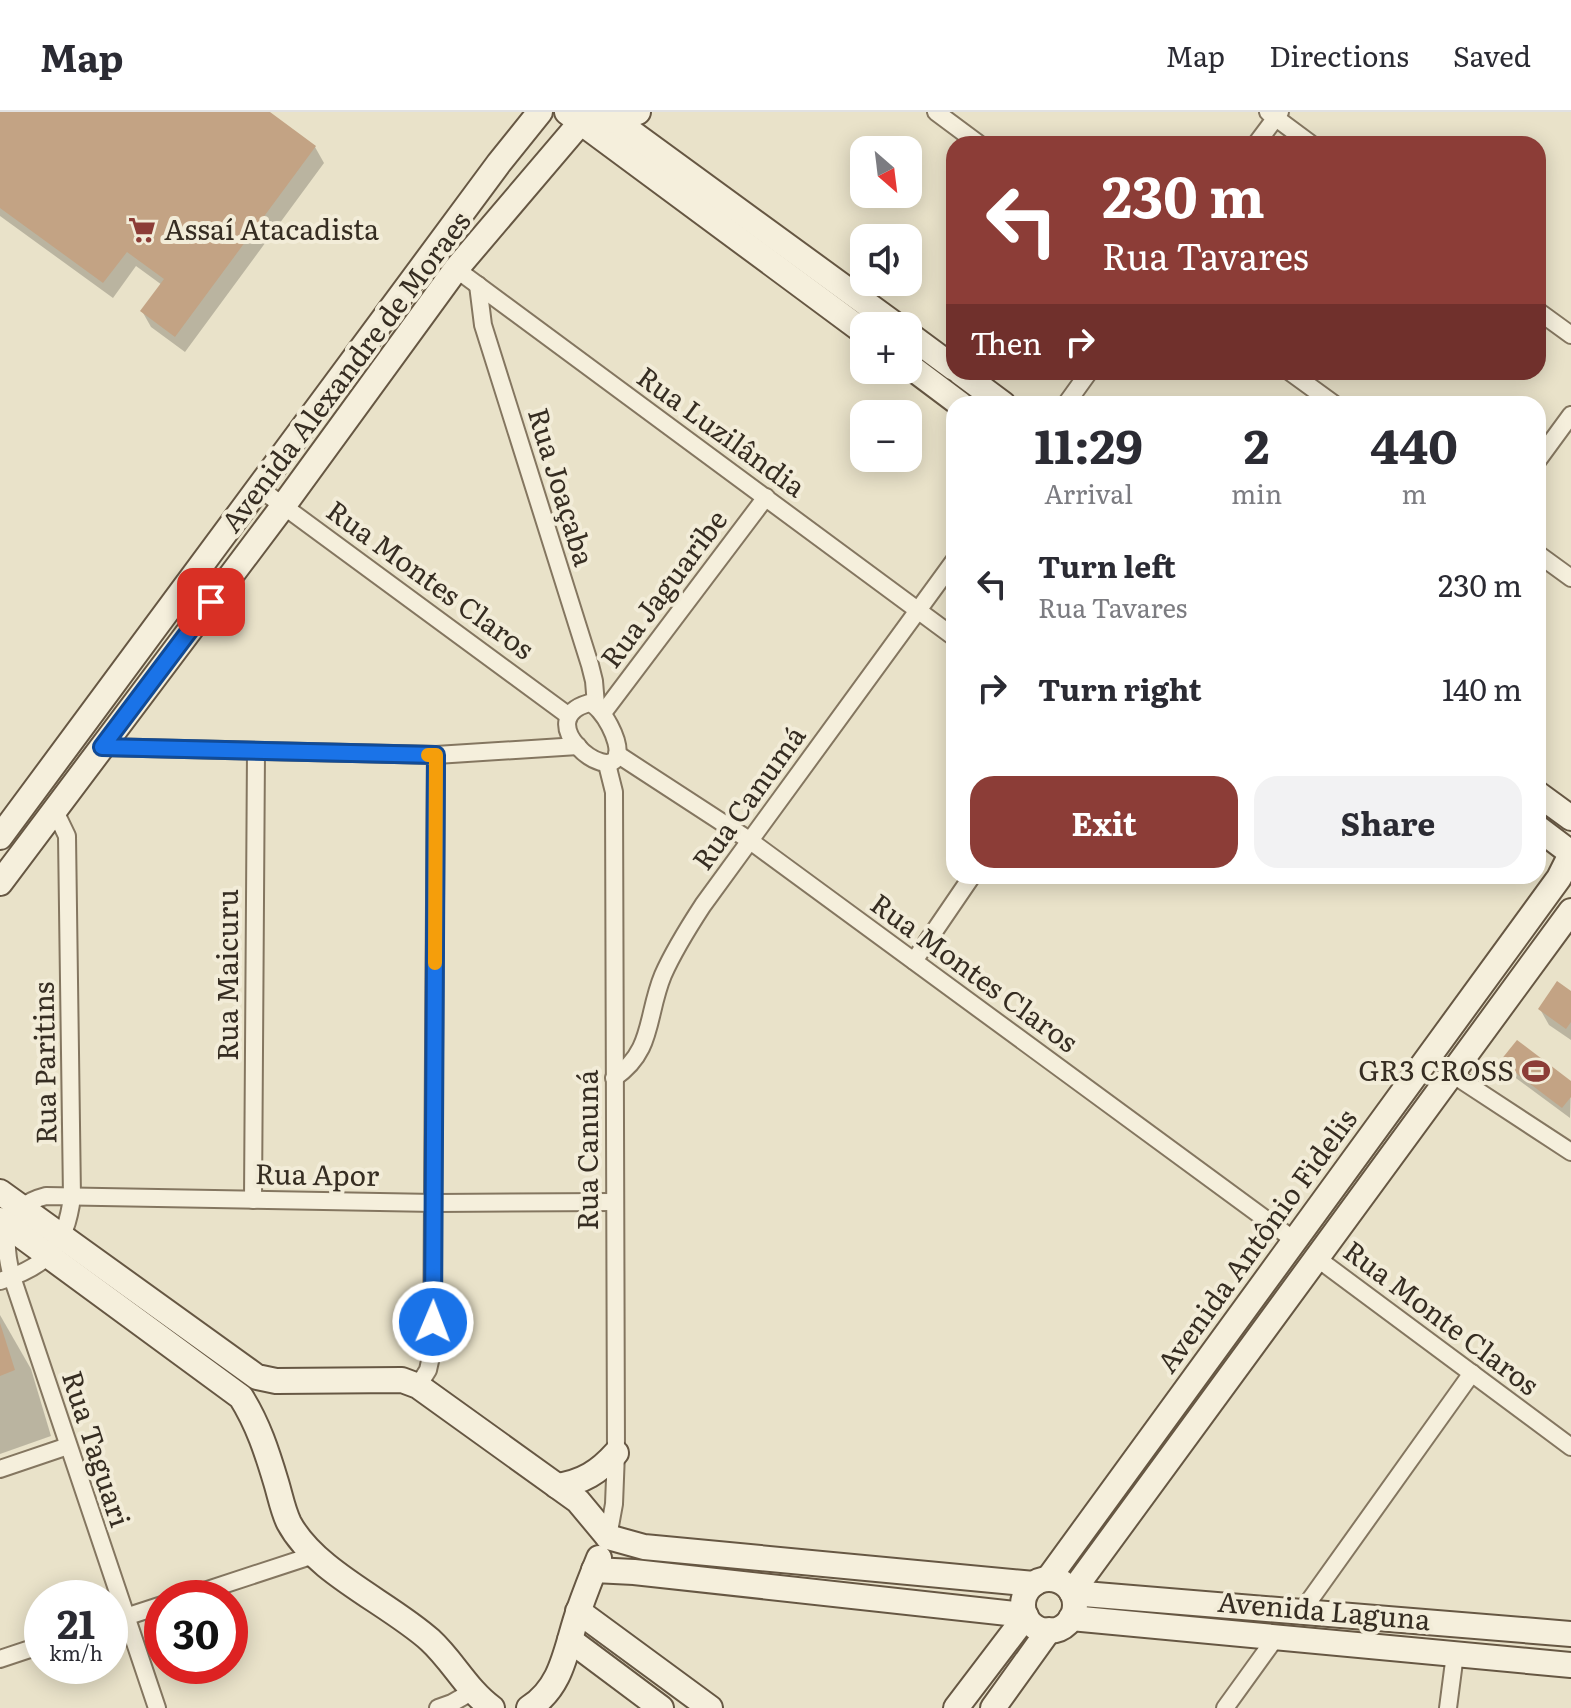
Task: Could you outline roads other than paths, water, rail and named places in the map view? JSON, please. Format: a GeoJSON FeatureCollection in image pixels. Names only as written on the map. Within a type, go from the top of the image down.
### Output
{"type":"FeatureCollection","features":[{"type":"Feature","properties":{"kind":"main road","name":"Avenida Alexandre de Moraes"},"geometry":{"type":"LineString","coordinates":[[0,837],[499,163],[540,112]]}},
{"type":"Feature","properties":{"kind":"main road"},"geometry":{"type":"LineString","coordinates":[[574,117],[619,115],[879,312]]}},
{"type":"Feature","properties":{"kind":"main road","name":"Avenida Alexandre de Moraes"},"geometry":{"type":"LineString","coordinates":[[0,883],[284,505],[456,269],[574,117]]}},
{"type":"Feature","properties":{"kind":"main road"},"geometry":{"type":"LineString","coordinates":[[574,117],[850,322]]}},
{"type":"Feature","properties":{"kind":"main road"},"geometry":{"type":"LineString","coordinates":[[922,344],[946,362]]}},
{"type":"Feature","properties":{"kind":"main road"},"geometry":{"type":"LineString","coordinates":[[922,376],[949,396]]}},
{"type":"Feature","properties":{"kind":"main road"},"geometry":{"type":"LineString","coordinates":[[971,380],[992,396]]}},
{"type":"Feature","properties":{"kind":"main road"},"geometry":{"type":"LineString","coordinates":[[1546,800],[1571,818]]}},
{"type":"Feature","properties":{"kind":"main road"},"geometry":{"type":"LineString","coordinates":[[1546,835],[1569,854]]}},
{"type":"Feature","properties":{"kind":"main road","name":"Avenida Antônio Fidelis"},"geometry":{"type":"LineString","coordinates":[[1041,1581],[1559,878],[1569,854]]}},
{"type":"Feature","properties":{"kind":"main road","name":"Avenida Antônio Fidelis"},"geometry":{"type":"LineString","coordinates":[[1072,1592],[1571,911]]}},
{"type":"Feature","properties":{"kind":"main road"},"geometry":{"type":"LineString","coordinates":[[0,1192],[10,1218],[257,1377],[276,1381],[402,1380],[418,1386],[578,1501],[608,1537],[644,1547],[1062,1582],[1072,1592],[1075,1601],[1071,1618],[1058,1629],[1035,1626],[1026,1615],[1024,1598],[1041,1581]]}},
{"type":"Feature","properties":{"kind":"main road"},"geometry":{"type":"LineString","coordinates":[[56,1247],[241,1397],[263,1438],[288,1521],[314,1555],[428,1638],[449,1658],[473,1691],[492,1708]]}},
{"type":"Feature","properties":{"kind":"main road"},"geometry":{"type":"LineString","coordinates":[[557,1486],[571,1484],[594,1474],[616,1453]]}},
{"type":"Feature","properties":{"kind":"main road"},"geometry":{"type":"LineString","coordinates":[[537,1706],[558,1676],[578,1611],[608,1537]]}},
{"type":"Feature","properties":{"kind":"main road"},"geometry":{"type":"LineString","coordinates":[[594,1570],[1026,1615]]}},
{"type":"Feature","properties":{"kind":"main road","name":"Avenida Laguna"},"geometry":{"type":"LineString","coordinates":[[1072,1592],[1571,1634]]}},
{"type":"Feature","properties":{"kind":"main road"},"geometry":{"type":"LineString","coordinates":[[578,1611],[710,1708]]}},
{"type":"Feature","properties":{"kind":"main road"},"geometry":{"type":"LineString","coordinates":[[956,1708],[1026,1615]]}},
{"type":"Feature","properties":{"kind":"main road","name":"Avenida Laguna"},"geometry":{"type":"LineString","coordinates":[[1071,1618],[1571,1665]]}},
{"type":"Feature","properties":{"kind":"main road"},"geometry":{"type":"LineString","coordinates":[[993,1708],[1049,1630]]}},
{"type":"Feature","properties":{"kind":"main road"},"geometry":{"type":"LineString","coordinates":[[570,1640],[661,1708]]}},
{"type":"Feature","properties":{"kind":"street"},"geometry":{"type":"LineString","coordinates":[[936,112],[968,136]]}},
{"type":"Feature","properties":{"kind":"street"},"geometry":{"type":"LineString","coordinates":[[1261,136],[1274,114],[1301,136]]}},
{"type":"Feature","properties":{"kind":"street","name":"Rua Luzilândia"},"geometry":{"type":"LineString","coordinates":[[456,269],[946,631]]}},
{"type":"Feature","properties":{"kind":"street","name":"Rua Joaçaba"},"geometry":{"type":"LineString","coordinates":[[478,285],[483,325],[590,665],[612,759]]}},
{"type":"Feature","properties":{"kind":"street"},"geometry":{"type":"LineString","coordinates":[[1546,317],[1571,335]]}},
{"type":"Feature","properties":{"kind":"street"},"geometry":{"type":"LineString","coordinates":[[1301,380],[1323,396]]}},
{"type":"Feature","properties":{"kind":"street"},"geometry":{"type":"LineString","coordinates":[[1546,449],[1571,415]]}},
{"type":"Feature","properties":{"kind":"street","name":"Rua Montes Claros"},"geometry":{"type":"LineString","coordinates":[[259,488],[569,716]]}},
{"type":"Feature","properties":{"kind":"street","name":"Rua Jaguaribe"},"geometry":{"type":"LineString","coordinates":[[600,709],[766,497]]}},
{"type":"Feature","properties":{"kind":"street"},"geometry":{"type":"LineString","coordinates":[[1546,560],[1571,578]]}},
{"type":"Feature","properties":{"kind":"street","name":"Rua Canumá"},"geometry":{"type":"LineString","coordinates":[[614,1078],[637,1059],[662,977],[680,941],[749,840],[946,572]]}},
{"type":"Feature","properties":{"kind":"street"},"geometry":{"type":"LineString","coordinates":[[102,747],[436,755],[578,746],[567,727],[569,716],[579,706],[589,703],[600,709]]}},
{"type":"Feature","properties":{"kind":"street","name":"Rua Montes Claros"},"geometry":{"type":"LineString","coordinates":[[578,746],[595,761],[612,759],[749,840],[1294,1240]]}},
{"type":"Feature","properties":{"kind":"street","name":"Rua Maicuru"},"geometry":{"type":"LineString","coordinates":[[253,1200],[256,751]]}},
{"type":"Feature","properties":{"kind":"street"},"geometry":{"type":"LineString","coordinates":[[418,1386],[428,1370],[432,1352],[436,755]]}},
{"type":"Feature","properties":{"kind":"street","name":"Rua Canuná"},"geometry":{"type":"LineString","coordinates":[[608,1537],[614,1504],[616,1453],[612,759]]}},
{"type":"Feature","properties":{"kind":"street","name":"Rua Paritins"},"geometry":{"type":"LineString","coordinates":[[55,811],[67,836],[72,1197],[69,1222],[56,1247]]}},
{"type":"Feature","properties":{"kind":"street"},"geometry":{"type":"LineString","coordinates":[[914,961],[967,884]]}},
{"type":"Feature","properties":{"kind":"street"},"geometry":{"type":"LineString","coordinates":[[1452,1074],[1571,1152]]}},
{"type":"Feature","properties":{"kind":"street","name":"Rua Apor"},"geometry":{"type":"LineString","coordinates":[[10,1218],[33,1199],[46,1196],[435,1203],[615,1202]]}},
{"type":"Feature","properties":{"kind":"street","name":"Rua Taguari"},"geometry":{"type":"LineString","coordinates":[[10,1218],[5,1241],[6,1279],[68,1446],[106,1580]]}},
{"type":"Feature","properties":{"kind":"street"},"geometry":{"type":"LineString","coordinates":[[6,1279],[56,1247]]}},
{"type":"Feature","properties":{"kind":"street","name":"Rua Monte Claros"},"geometry":{"type":"LineString","coordinates":[[1318,1259],[1571,1447]]}},
{"type":"Feature","properties":{"kind":"street"},"geometry":{"type":"LineString","coordinates":[[1302,1611],[1472,1373]]}},
{"type":"Feature","properties":{"kind":"street"},"geometry":{"type":"LineString","coordinates":[[0,1469],[68,1446]]}},
{"type":"Feature","properties":{"kind":"street"},"geometry":{"type":"LineString","coordinates":[[238,1580],[314,1555]]}},
{"type":"Feature","properties":{"kind":"street"},"geometry":{"type":"LineString","coordinates":[[1225,1708],[1277,1636]]}},
{"type":"Feature","properties":{"kind":"street","name":"Rua Taguari"},"geometry":{"type":"LineString","coordinates":[[128,1644],[157,1708]]}},
{"type":"Feature","properties":{"kind":"street"},"geometry":{"type":"LineString","coordinates":[[0,1659],[24,1651]]}},
{"type":"Feature","properties":{"kind":"street"},"geometry":{"type":"LineString","coordinates":[[1448,1708],[1455,1654]]}},
{"type":"Feature","properties":{"kind":"street"},"geometry":{"type":"LineString","coordinates":[[438,1708],[473,1691]]}},
{"type":"Feature","properties":{"kind":"place","name":"Assaí Atacadista"},"geometry":{"type":"Point","coordinates":[142,230]}},
{"type":"Feature","properties":{"kind":"place","name":"GR3 CROSS"},"geometry":{"type":"Point","coordinates":[1536,1071]}}]}
